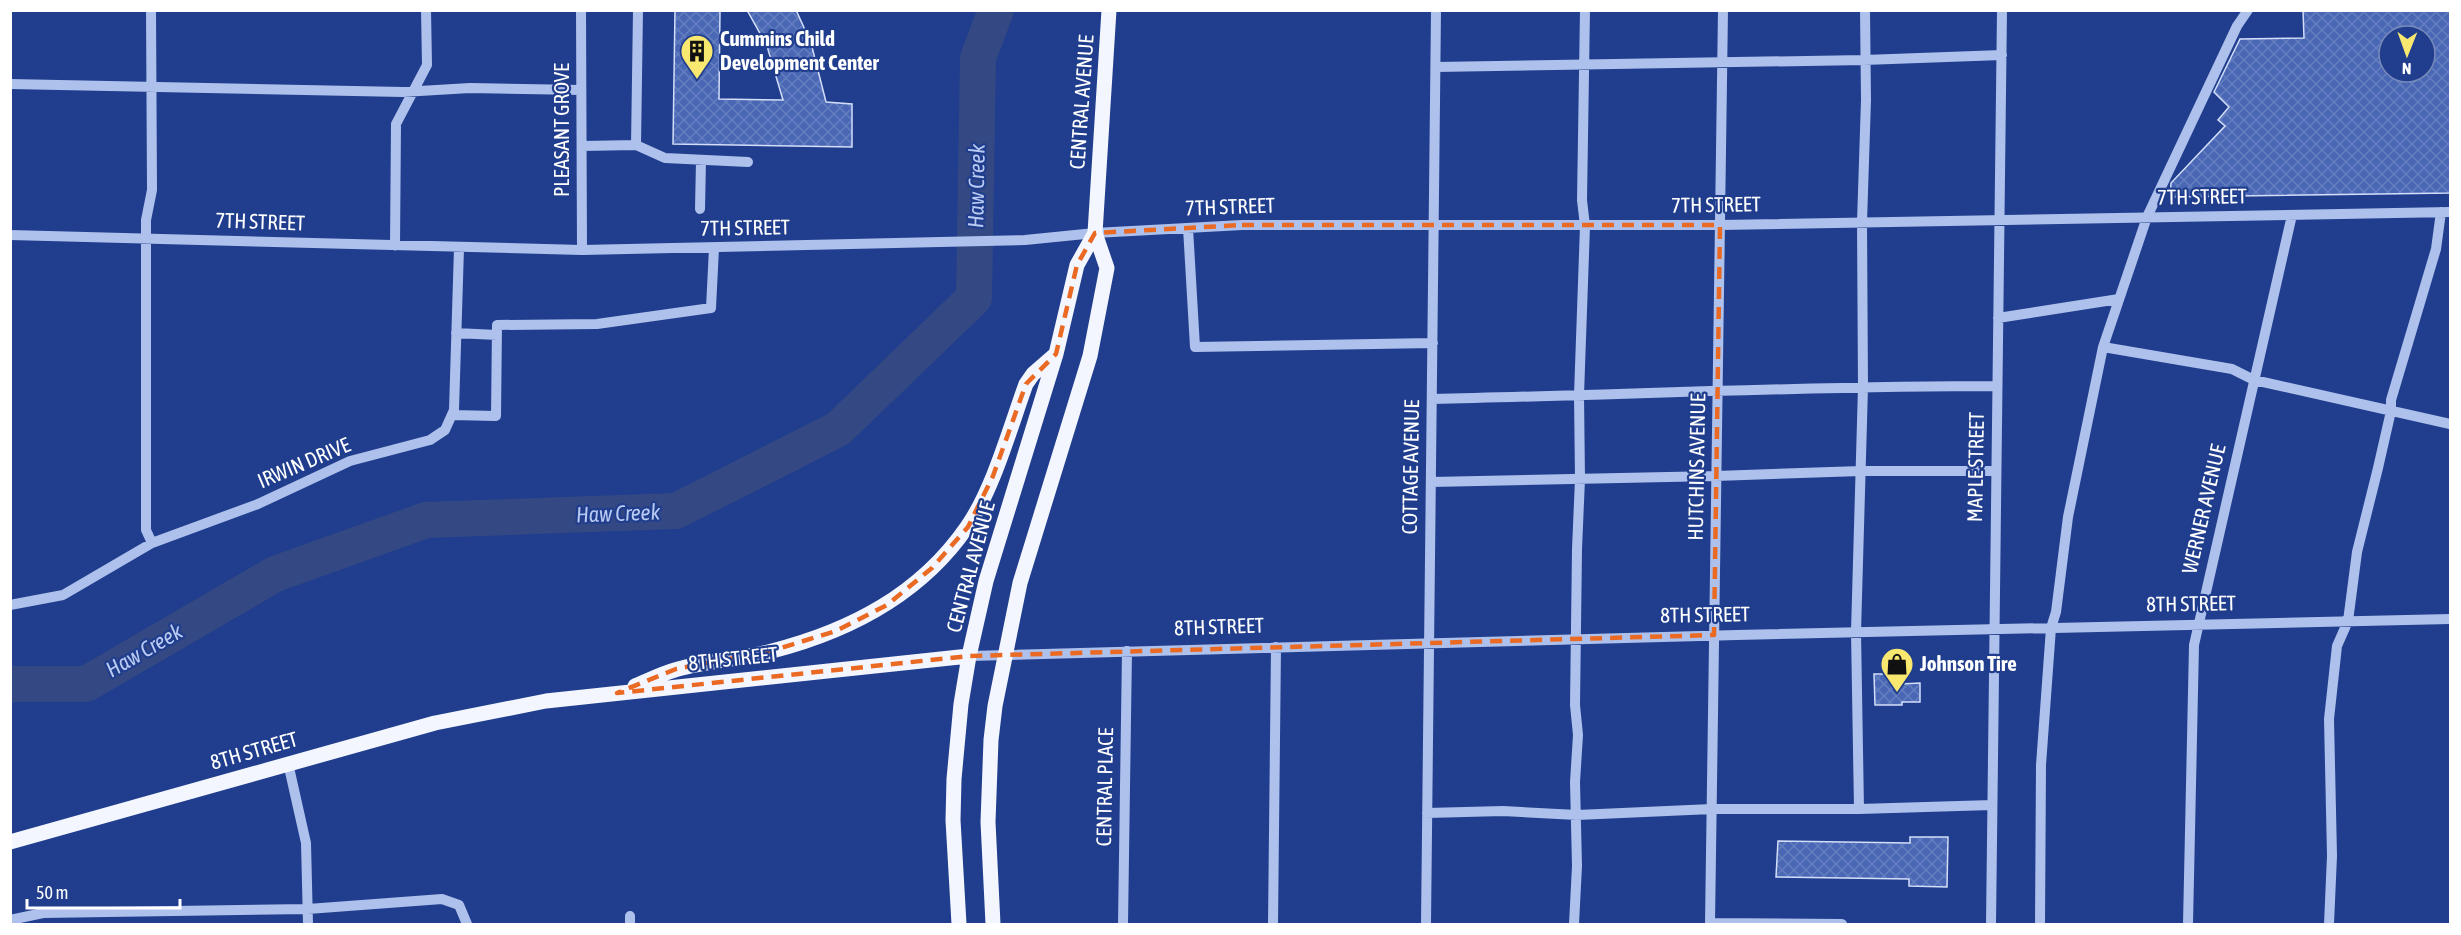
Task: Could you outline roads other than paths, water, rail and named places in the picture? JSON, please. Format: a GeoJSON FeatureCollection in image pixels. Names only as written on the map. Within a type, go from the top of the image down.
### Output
{"type":"FeatureCollection","features":[{"type":"Feature","properties":{"kind":"main road","name":"CENTRAL AVENUE"},"geometry":{"type":"LineString","coordinates":[[993,924],[988,822],[995,706],[1020,583],[1090,356],[1107,268],[1095,233],[1109,10]]}},
{"type":"Feature","properties":{"kind":"main road","name":"CENTRAL AVENUE"},"geometry":{"type":"LineString","coordinates":[[959,924],[953,820],[954,779],[961,704],[969,656],[998,540],[1056,354],[1077,266],[1095,233]]}},
{"type":"Feature","properties":{"kind":"main road"},"geometry":{"type":"LineString","coordinates":[[617,693],[676,669],[771,651],[836,631],[887,605],[932,568],[968,526],[993,476],[1026,384],[1033,374],[1056,354]]}},
{"type":"Feature","properties":{"kind":"main road","name":"8TH STREET"},"geometry":{"type":"LineString","coordinates":[[10,842],[435,723],[546,701],[969,656]]}},
{"type":"Feature","properties":{"kind":"street"},"geometry":{"type":"LineString","coordinates":[[151,10],[152,190],[146,220],[146,531],[152,543]]}},
{"type":"Feature","properties":{"kind":"street"},"geometry":{"type":"LineString","coordinates":[[395,246],[396,123],[427,65],[426,10]]}},
{"type":"Feature","properties":{"kind":"street","name":"PLEASANT GROVE"},"geometry":{"type":"LineString","coordinates":[[581,10],[582,250]]}},
{"type":"Feature","properties":{"kind":"street"},"geometry":{"type":"LineString","coordinates":[[636,145],[638,10]]}},
{"type":"Feature","properties":{"kind":"street","name":"COTTAGE AVENUE"},"geometry":{"type":"LineString","coordinates":[[1426,924],[1436,10]]}},
{"type":"Feature","properties":{"kind":"street"},"geometry":{"type":"LineString","coordinates":[[1574,924],[1577,815],[1575,782],[1578,735],[1575,705],[1580,479],[1579,395],[1585,226],[1582,200],[1585,10]]}},
{"type":"Feature","properties":{"kind":"street","name":"HUTCHINS AVENUE"},"geometry":{"type":"LineString","coordinates":[[1710,924],[1723,10]]}},
{"type":"Feature","properties":{"kind":"street"},"geometry":{"type":"LineString","coordinates":[[1859,809],[1856,632],[1863,387],[1862,222],[1866,100],[1865,10]]}},
{"type":"Feature","properties":{"kind":"street","name":"MAPLE STREET"},"geometry":{"type":"LineString","coordinates":[[1991,924],[2002,10]]}},
{"type":"Feature","properties":{"kind":"street"},"geometry":{"type":"LineString","coordinates":[[2040,924],[2041,765],[2051,628],[2056,612],[2068,517],[2103,347],[2146,217],[2237,26],[2248,10]]}},
{"type":"Feature","properties":{"kind":"street"},"geometry":{"type":"LineString","coordinates":[[1436,67],[1864,60],[2002,55]]}},
{"type":"Feature","properties":{"kind":"street"},"geometry":{"type":"LineString","coordinates":[[10,84],[412,92],[470,88],[581,90]]}},
{"type":"Feature","properties":{"kind":"street"},"geometry":{"type":"LineString","coordinates":[[582,146],[636,145],[665,158],[748,162]]}},
{"type":"Feature","properties":{"kind":"street"},"geometry":{"type":"LineString","coordinates":[[700,209],[701,161]]}},
{"type":"Feature","properties":{"kind":"street"},"geometry":{"type":"LineString","coordinates":[[2329,924],[2332,856],[2329,719],[2337,645],[2348,621],[2357,552],[2391,411],[2391,400],[2446,212]]}},
{"type":"Feature","properties":{"kind":"street","name":"7TH STREET"},"geometry":{"type":"LineString","coordinates":[[10,236],[582,250],[846,246],[1025,240],[1095,233],[1242,225],[1720,225],[2446,212]]}},
{"type":"Feature","properties":{"kind":"street","name":"WERNER AVENUE"},"geometry":{"type":"LineString","coordinates":[[2188,924],[2194,645],[2292,215]]}},
{"type":"Feature","properties":{"kind":"street"},"geometry":{"type":"LineString","coordinates":[[1188,228],[1195,347],[1433,343]]}},
{"type":"Feature","properties":{"kind":"street"},"geometry":{"type":"LineString","coordinates":[[459,248],[452,415],[496,416],[497,325],[597,324],[711,308],[714,248]]}},
{"type":"Feature","properties":{"kind":"street"},"geometry":{"type":"LineString","coordinates":[[1998,318],[2119,299]]}},
{"type":"Feature","properties":{"kind":"street"},"geometry":{"type":"LineString","coordinates":[[456,333],[497,335]]}},
{"type":"Feature","properties":{"kind":"street"},"geometry":{"type":"LineString","coordinates":[[2103,347],[2232,369],[2254,380],[2451,424]]}},
{"type":"Feature","properties":{"kind":"street"},"geometry":{"type":"LineString","coordinates":[[1432,399],[1718,393],[1863,387],[1997,386]]}},
{"type":"Feature","properties":{"kind":"street","name":"IRWIN DRIVE"},"geometry":{"type":"LineString","coordinates":[[10,605],[63,595],[152,543],[258,504],[350,461],[430,440],[445,430],[452,415]]}},
{"type":"Feature","properties":{"kind":"street"},"geometry":{"type":"LineString","coordinates":[[1431,482],[1861,471],[1996,471]]}},
{"type":"Feature","properties":{"kind":"street","name":"8TH STREET"},"geometry":{"type":"LineString","coordinates":[[969,656],[1713,635],[2451,619]]}},
{"type":"Feature","properties":{"kind":"street"},"geometry":{"type":"LineString","coordinates":[[1273,924],[1276,647]]}},
{"type":"Feature","properties":{"kind":"street","name":"CENTRAL PLACE"},"geometry":{"type":"LineString","coordinates":[[1123,924],[1127,651]]}},
{"type":"Feature","properties":{"kind":"street"},"geometry":{"type":"LineString","coordinates":[[288,763],[306,843],[308,924]]}},
{"type":"Feature","properties":{"kind":"street"},"geometry":{"type":"LineString","coordinates":[[1427,813],[1503,811],[1577,815],[1712,808],[1859,809],[1992,805]]}},
{"type":"Feature","properties":{"kind":"street"},"geometry":{"type":"LineString","coordinates":[[10,920],[43,913],[308,909],[442,899],[459,905],[467,924]]}},
{"type":"Feature","properties":{"kind":"street"},"geometry":{"type":"LineString","coordinates":[[1710,924],[1842,924]]}},
{"type":"Feature","properties":{"kind":"waterway","name":"Haw Creek"},"geometry":{"type":"LineString","coordinates":[[10,684],[86,684],[275,574],[426,520],[676,511],[838,429],[974,298],[978,58],[996,10]]}},
{"type":"Feature","properties":{"kind":"place","name":"Cummins Child Development Center"},"geometry":{"type":"Point","coordinates":[697,80]}},
{"type":"Feature","properties":{"kind":"place","name":"Johnson Tire"},"geometry":{"type":"Point","coordinates":[1897,693]}}]}
